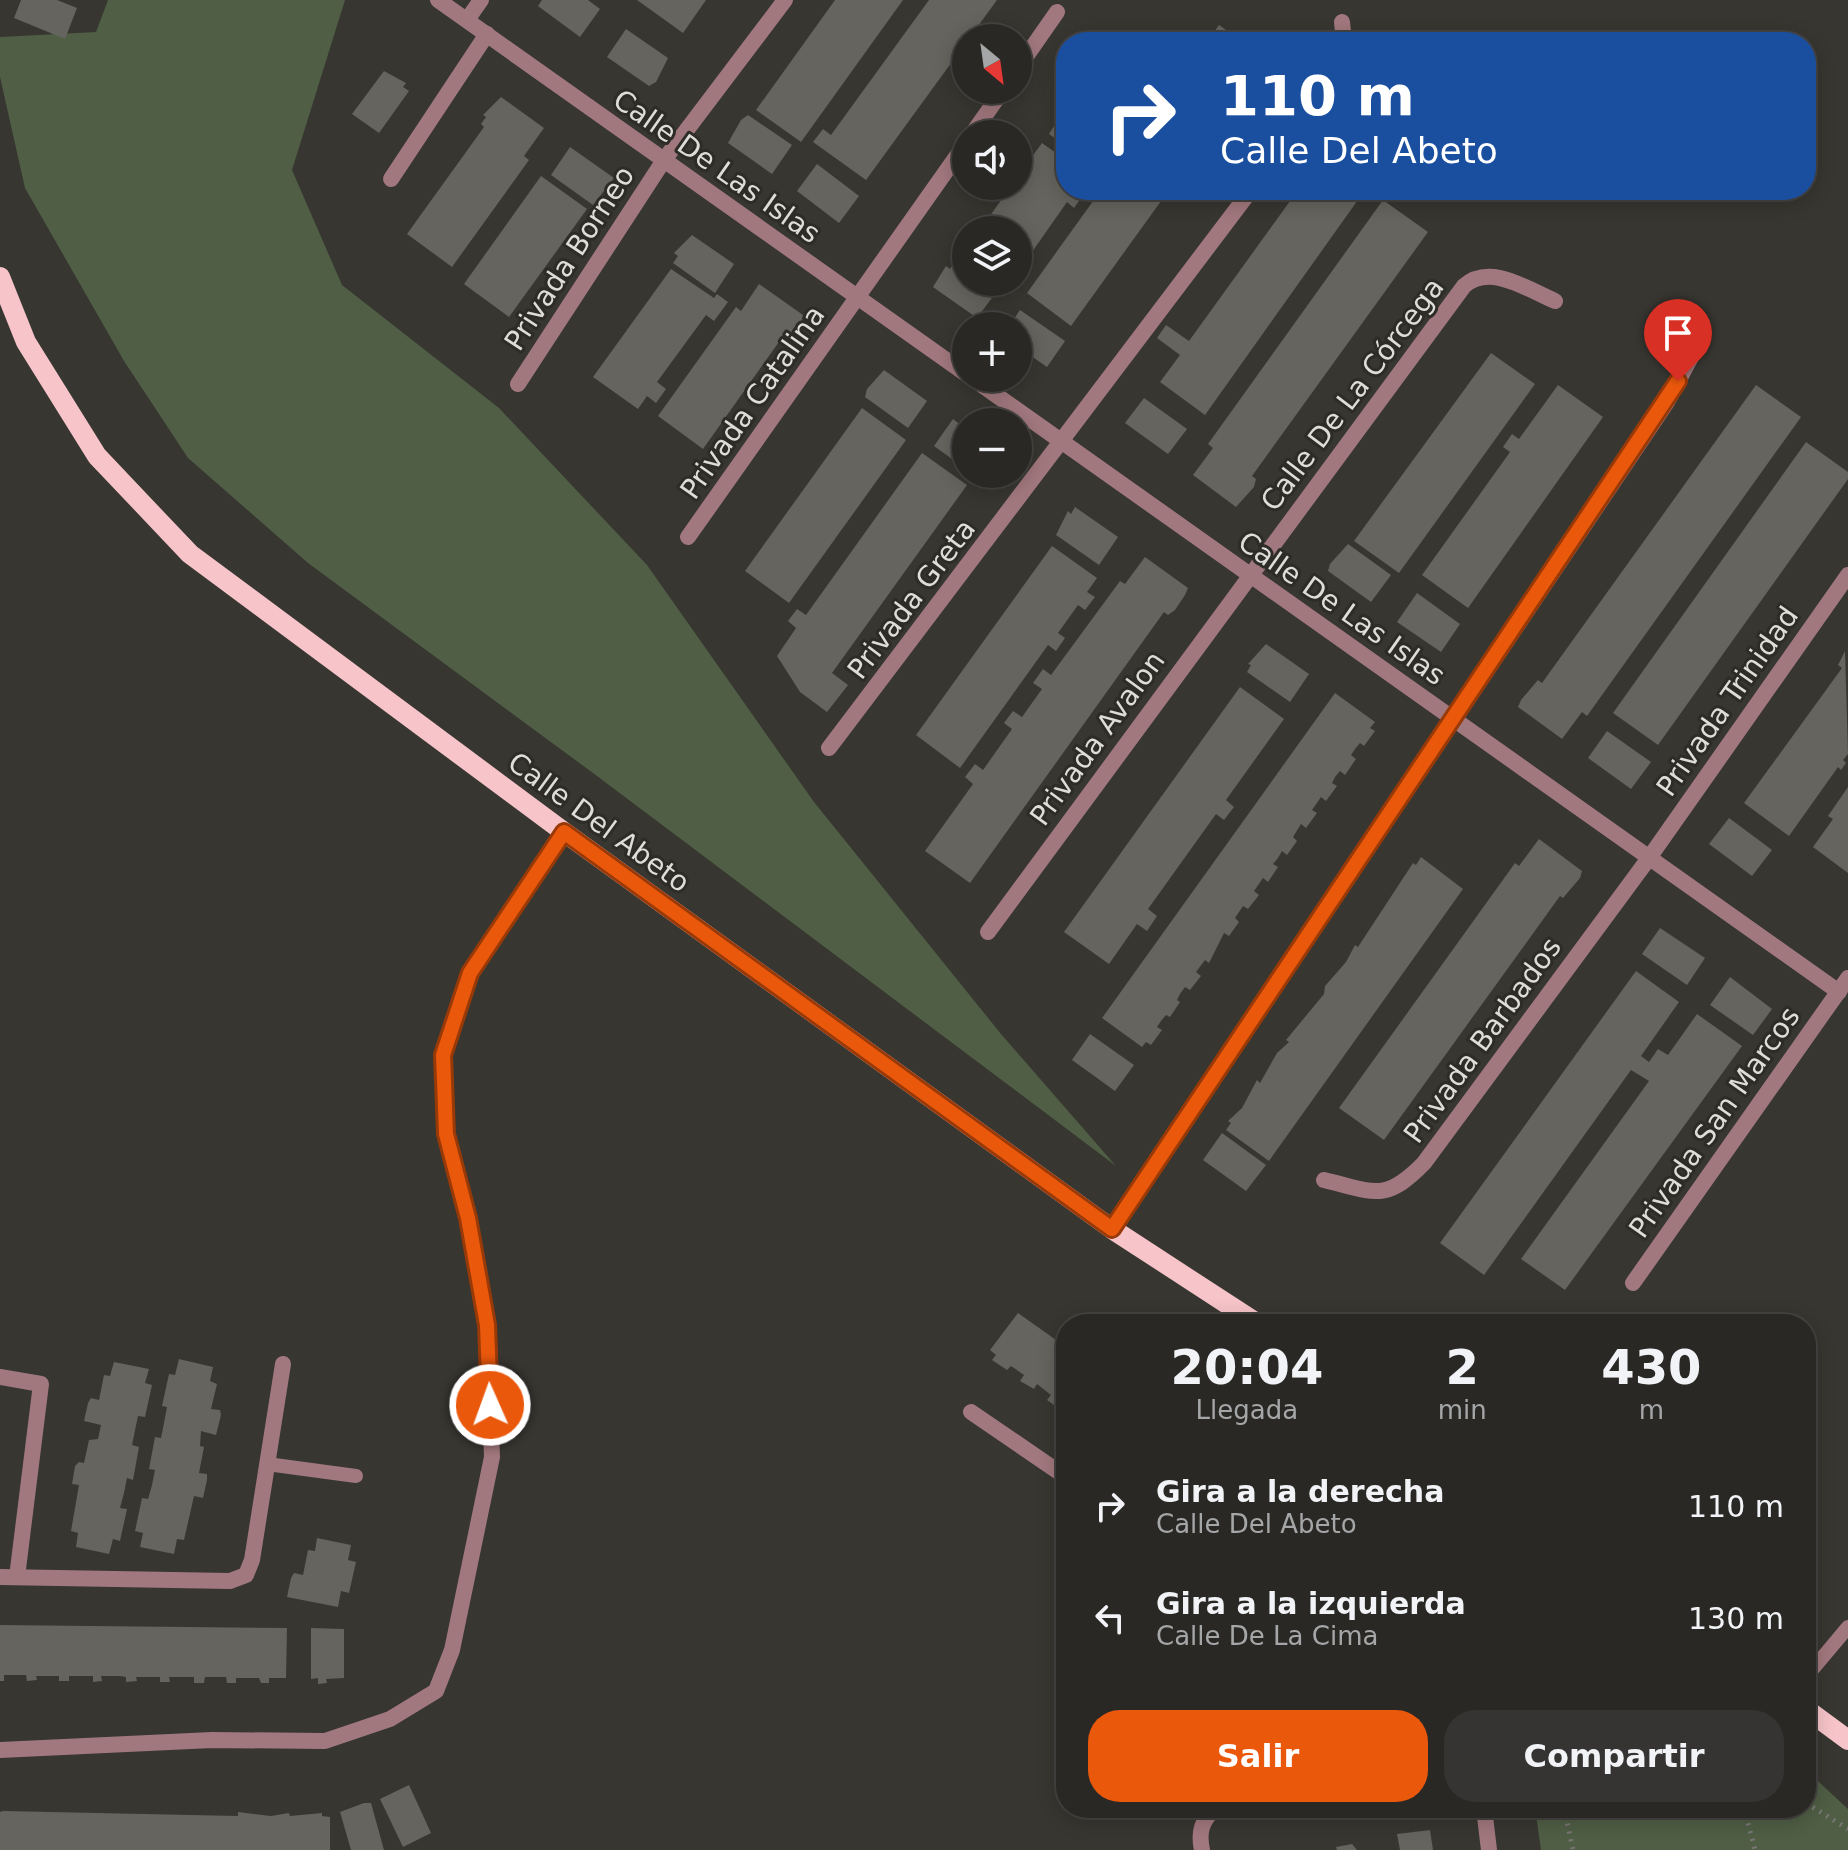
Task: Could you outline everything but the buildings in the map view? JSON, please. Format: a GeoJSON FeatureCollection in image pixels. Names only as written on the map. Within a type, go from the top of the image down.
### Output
{"type":"FeatureCollection","features":[{"type":"Feature","properties":{"kind":"main road","name":"Calle Del Abeto"},"geometry":{"type":"LineString","coordinates":[[0,277],[26,342],[97,456],[190,554],[564,832],[1112,1229],[1243,1314]]}},
{"type":"Feature","properties":{"kind":"main road"},"geometry":{"type":"LineString","coordinates":[[1816,1716],[1848,1740]]}},
{"type":"Feature","properties":{"kind":"street","name":"Calle De Las Islas"},"geometry":{"type":"LineString","coordinates":[[438,0],[952,364]]}},
{"type":"Feature","properties":{"kind":"street"},"geometry":{"type":"LineString","coordinates":[[467,20],[481,0]]}},
{"type":"Feature","properties":{"kind":"street","name":"Privada Borneo"},"geometry":{"type":"LineString","coordinates":[[518,384],[664,160],[785,0]]}},
{"type":"Feature","properties":{"kind":"street"},"geometry":{"type":"LineString","coordinates":[[1032,48],[1057,12]]}},
{"type":"Feature","properties":{"kind":"street"},"geometry":{"type":"LineString","coordinates":[[1342,22],[1343,32]]}},
{"type":"Feature","properties":{"kind":"street"},"geometry":{"type":"LineString","coordinates":[[391,179],[487,34]]}},
{"type":"Feature","properties":{"kind":"street","name":"Privada Catalina"},"geometry":{"type":"LineString","coordinates":[[688,537],[952,163]]}},
{"type":"Feature","properties":{"kind":"street","name":"Privada Greta"},"geometry":{"type":"LineString","coordinates":[[829,748],[1243,200]]}},
{"type":"Feature","properties":{"kind":"street","name":"Calle De La Córcega"},"geometry":{"type":"LineString","coordinates":[[1250,575],[1464,286],[1477,275],[1491,274],[1555,301]]}},
{"type":"Feature","properties":{"kind":"street"},"geometry":{"type":"LineString","coordinates":[[1112,1229],[1667,402],[1690,359]]}},
{"type":"Feature","properties":{"kind":"street","name":"Calle De Las Islas"},"geometry":{"type":"LineString","coordinates":[[992,392],[1649,858],[1843,985]]}},
{"type":"Feature","properties":{"kind":"street","name":"Privada Avalon"},"geometry":{"type":"LineString","coordinates":[[988,932],[1250,575]]}},
{"type":"Feature","properties":{"kind":"street","name":"Privada Trinidad"},"geometry":{"type":"LineString","coordinates":[[1649,858],[1848,575]]}},
{"type":"Feature","properties":{"kind":"street"},"geometry":{"type":"LineString","coordinates":[[0,1750],[212,1740],[325,1741],[390,1719],[436,1691],[452,1650],[492,1457],[487,1325],[468,1218],[446,1134],[443,1055],[470,973],[564,832]]}},
{"type":"Feature","properties":{"kind":"street","name":"Privada Barbados"},"geometry":{"type":"LineString","coordinates":[[1324,1180],[1377,1193],[1403,1185],[1424,1163],[1649,858]]}},
{"type":"Feature","properties":{"kind":"street","name":"Privada San Marcos"},"geometry":{"type":"LineString","coordinates":[[1633,1283],[1843,985]]}},
{"type":"Feature","properties":{"kind":"street"},"geometry":{"type":"LineString","coordinates":[[0,1377],[41,1384],[9,1577],[230,1581],[246,1575],[252,1560],[283,1364]]}},
{"type":"Feature","properties":{"kind":"street"},"geometry":{"type":"LineString","coordinates":[[971,1412],[1056,1470]]}},
{"type":"Feature","properties":{"kind":"street"},"geometry":{"type":"LineString","coordinates":[[1202,1850],[1199,1837],[1204,1818]]}},
{"type":"Feature","properties":{"kind":"street"},"geometry":{"type":"LineString","coordinates":[[1485,1818],[1489,1850]]}},
{"type":"Feature","properties":{"kind":"lane"},"geometry":{"type":"LineString","coordinates":[[267,1464],[356,1476]]}},
{"type":"Feature","properties":{"kind":"lane"},"geometry":{"type":"LineString","coordinates":[[1816,1665],[1848,1627]]}},
{"type":"Feature","properties":{"kind":"path"},"geometry":{"type":"LineString","coordinates":[[1816,1809],[1848,1829]]}},
{"type":"Feature","properties":{"kind":"path"},"geometry":{"type":"LineString","coordinates":[[1566,1818],[1573,1850]]}},
{"type":"Feature","properties":{"kind":"path"},"geometry":{"type":"LineString","coordinates":[[1747,1818],[1755,1850]]}},
{"type":"Feature","properties":{"kind":"green space"},"geometry":{"type":"Polygon","coordinates":[[[108,0],[345,0],[292,170],[342,285],[499,408],[647,565],[814,802],[1001,1034],[1116,1166],[308,563],[188,458],[124,361],[25,188],[0,77],[0,37],[96,32],[108,0]]]}},
{"type":"Feature","properties":{"kind":"green space"},"geometry":{"type":"Polygon","coordinates":[[[1816,1779],[1848,1809],[1848,1850],[1541,1850],[1536,1818],[1816,1818],[1816,1779]]]}},
{"type":"Feature","properties":{"kind":"route"},"geometry":{"type":"LineString","coordinates":[[490,1405],[487,1325],[468,1218],[446,1134],[443,1055],[470,973],[564,832],[1112,1229],[1667,402],[1678,381]]}}]}
